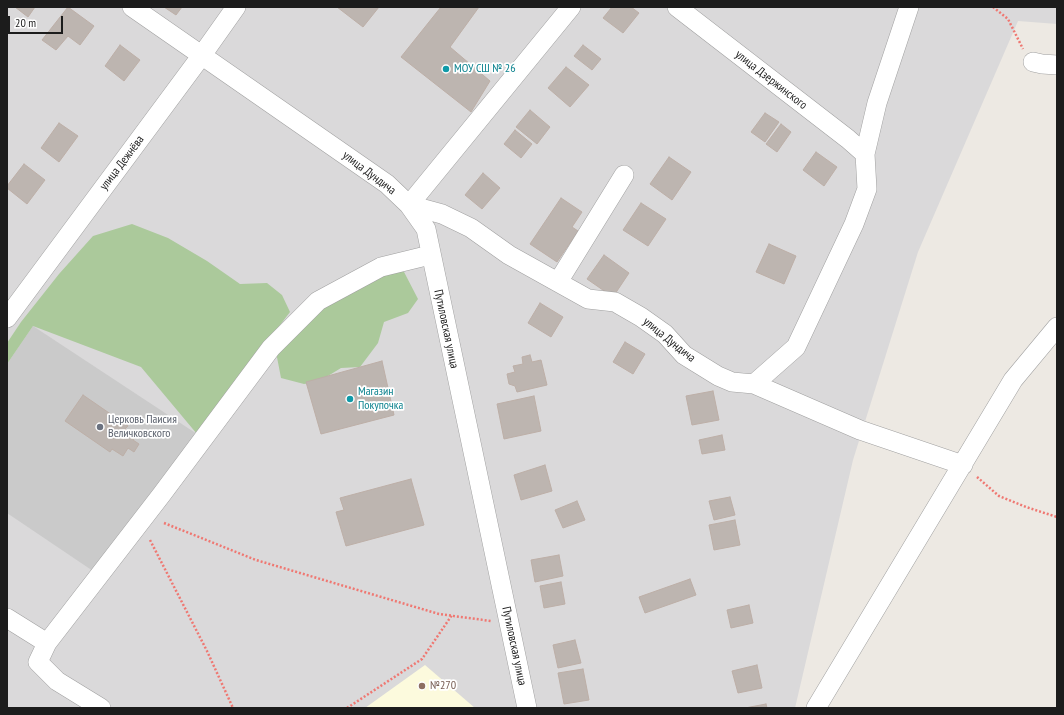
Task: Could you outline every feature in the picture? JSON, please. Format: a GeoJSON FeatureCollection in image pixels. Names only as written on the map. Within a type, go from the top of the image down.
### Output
{"type":"FeatureCollection","features":[{"type":"Feature","properties":{"kind":"street","name":"улица Дундича"},"geometry":{"type":"LineString","coordinates":[[132,7],[387,184],[409,205],[442,214],[471,228],[509,254],[588,299],[615,302],[641,317],[665,334],[684,355],[718,376],[732,382],[754,384],[860,430],[963,465]]}},
{"type":"Feature","properties":{"kind":"street","name":"улица Дежнёва"},"geometry":{"type":"LineString","coordinates":[[7,318],[202,56],[236,7]]}},
{"type":"Feature","properties":{"kind":"street"},"geometry":{"type":"LineString","coordinates":[[409,205],[571,7]]}},
{"type":"Feature","properties":{"kind":"street","name":"улица Дзержинского"},"geometry":{"type":"LineString","coordinates":[[677,7],[848,139],[865,154]]}},
{"type":"Feature","properties":{"kind":"street"},"geometry":{"type":"LineString","coordinates":[[754,384],[796,347],[854,224],[867,189],[865,154],[877,103],[909,7]]}},
{"type":"Feature","properties":{"kind":"street"},"geometry":{"type":"LineString","coordinates":[[1033,62],[1057,65]]}},
{"type":"Feature","properties":{"kind":"street"},"geometry":{"type":"LineString","coordinates":[[558,282],[624,175]]}},
{"type":"Feature","properties":{"kind":"street","name":"Путиловская улица"},"geometry":{"type":"LineString","coordinates":[[409,205],[426,229],[430,255],[527,708]]}},
{"type":"Feature","properties":{"kind":"street"},"geometry":{"type":"LineString","coordinates":[[101,708],[57,681],[38,662],[47,643],[272,348],[318,301],[381,267],[430,255]]}},
{"type":"Feature","properties":{"kind":"street"},"geometry":{"type":"LineString","coordinates":[[816,708],[1013,380],[1057,327]]}},
{"type":"Feature","properties":{"kind":"street"},"geometry":{"type":"LineString","coordinates":[[7,618],[47,643]]}},
{"type":"Feature","properties":{"kind":"path"},"geometry":{"type":"LineString","coordinates":[[993,7],[1008,19],[1022,48],[1033,62]]}},
{"type":"Feature","properties":{"kind":"path"},"geometry":{"type":"LineString","coordinates":[[963,465],[999,496],[1057,517]]}},
{"type":"Feature","properties":{"kind":"path"},"geometry":{"type":"LineString","coordinates":[[143,518],[256,560],[439,614],[509,624]]}},
{"type":"Feature","properties":{"kind":"path"},"geometry":{"type":"LineString","coordinates":[[143,518],[233,708]]}},
{"type":"Feature","properties":{"kind":"path"},"geometry":{"type":"LineString","coordinates":[[347,708],[422,659],[452,615]]}},
{"type":"Feature","properties":{"kind":"shaded area"},"geometry":{"type":"Polygon","coordinates":[[[7,7],[1057,7],[1057,24],[1018,21],[918,252],[853,460],[795,708],[7,708],[7,7]]]}},
{"type":"Feature","properties":{"kind":"shaded area"},"geometry":{"type":"Polygon","coordinates":[[[33,326],[197,434],[93,571],[7,513],[7,364],[33,326]]]}},
{"type":"Feature","properties":{"kind":"shaded area","name":"№270"},"geometry":{"type":"Polygon","coordinates":[[[425,665],[475,708],[365,708],[425,665]]]}},
{"type":"Feature","properties":{"kind":"green space"},"geometry":{"type":"Polygon","coordinates":[[[132,224],[168,238],[207,261],[240,284],[267,283],[282,295],[290,312],[197,434],[141,367],[33,326],[7,364],[7,343],[21,322],[59,274],[93,236],[132,224]]]}},
{"type":"Feature","properties":{"kind":"green space"},"geometry":{"type":"Polygon","coordinates":[[[403,270],[418,299],[408,313],[384,322],[378,343],[360,367],[341,368],[318,382],[304,384],[281,378],[276,352],[321,307],[384,272],[403,270]]]}},
{"type":"Feature","properties":{"kind":"building"},"geometry":{"type":"Polygon","coordinates":[[[15,7],[35,7],[28,17],[15,7]]]}},
{"type":"Feature","properties":{"kind":"building"},"geometry":{"type":"Polygon","coordinates":[[[68,7],[94,26],[80,45],[68,36],[56,50],[42,40],[68,7]]]}},
{"type":"Feature","properties":{"kind":"building"},"geometry":{"type":"Polygon","coordinates":[[[164,7],[182,7],[176,15],[164,7]]]}},
{"type":"Feature","properties":{"kind":"building"},"geometry":{"type":"Polygon","coordinates":[[[337,7],[379,7],[363,27],[337,7]]]}},
{"type":"Feature","properties":{"kind":"building","name":"МОУ СШ № 26"},"geometry":{"type":"Polygon","coordinates":[[[441,7],[479,7],[450,47],[490,81],[471,112],[401,57],[441,7]]]}},
{"type":"Feature","properties":{"kind":"building"},"geometry":{"type":"Polygon","coordinates":[[[612,7],[631,7],[639,13],[623,33],[603,18],[612,7]]]}},
{"type":"Feature","properties":{"kind":"building"},"geometry":{"type":"Polygon","coordinates":[[[120,45],[140,60],[124,81],[105,66],[120,45]]]}},
{"type":"Feature","properties":{"kind":"building"},"geometry":{"type":"Polygon","coordinates":[[[583,45],[601,59],[592,70],[574,56],[583,45]]]}},
{"type":"Feature","properties":{"kind":"building"},"geometry":{"type":"Polygon","coordinates":[[[566,67],[589,85],[570,107],[548,88],[566,67]]]}},
{"type":"Feature","properties":{"kind":"building"},"geometry":{"type":"Polygon","coordinates":[[[530,110],[550,127],[537,144],[516,127],[530,110]]]}},
{"type":"Feature","properties":{"kind":"building"},"geometry":{"type":"Polygon","coordinates":[[[765,113],[779,122],[765,142],[751,132],[765,113]]]}},
{"type":"Feature","properties":{"kind":"building"},"geometry":{"type":"Polygon","coordinates":[[[59,123],[78,136],[59,162],[41,148],[59,123]]]}},
{"type":"Feature","properties":{"kind":"building"},"geometry":{"type":"Polygon","coordinates":[[[781,124],[791,132],[777,152],[766,144],[781,124]]]}},
{"type":"Feature","properties":{"kind":"building"},"geometry":{"type":"Polygon","coordinates":[[[515,130],[532,144],[521,158],[504,144],[515,130]]]}},
{"type":"Feature","properties":{"kind":"building"},"geometry":{"type":"Polygon","coordinates":[[[816,152],[837,167],[824,186],[803,170],[816,152]]]}},
{"type":"Feature","properties":{"kind":"building"},"geometry":{"type":"Polygon","coordinates":[[[669,157],[691,172],[672,200],[650,184],[669,157]]]}},
{"type":"Feature","properties":{"kind":"building"},"geometry":{"type":"Polygon","coordinates":[[[24,164],[45,180],[27,204],[7,188],[24,164]]]}},
{"type":"Feature","properties":{"kind":"building"},"geometry":{"type":"Polygon","coordinates":[[[483,173],[500,188],[482,209],[465,195],[483,173]]]}},
{"type":"Feature","properties":{"kind":"building"},"geometry":{"type":"Polygon","coordinates":[[[561,198],[582,212],[572,227],[578,231],[557,262],[530,244],[561,198]]]}},
{"type":"Feature","properties":{"kind":"building"},"geometry":{"type":"Polygon","coordinates":[[[641,203],[666,219],[648,246],[623,230],[641,203]]]}},
{"type":"Feature","properties":{"kind":"building"},"geometry":{"type":"Polygon","coordinates":[[[769,244],[796,256],[784,284],[756,272],[769,244]]]}},
{"type":"Feature","properties":{"kind":"building"},"geometry":{"type":"Polygon","coordinates":[[[604,255],[629,273],[613,297],[587,279],[604,255]]]}},
{"type":"Feature","properties":{"kind":"building"},"geometry":{"type":"Polygon","coordinates":[[[540,303],[563,317],[551,337],[528,323],[540,303]]]}},
{"type":"Feature","properties":{"kind":"building"},"geometry":{"type":"Polygon","coordinates":[[[625,342],[645,354],[633,374],[613,362],[625,342]]]}},
{"type":"Feature","properties":{"kind":"building"},"geometry":{"type":"Polygon","coordinates":[[[530,355],[532,362],[541,360],[547,385],[517,392],[515,386],[509,384],[507,374],[515,372],[513,366],[523,364],[522,357],[530,355]]]}},
{"type":"Feature","properties":{"kind":"building","name":"Магазин Покупочка"},"geometry":{"type":"Polygon","coordinates":[[[382,361],[394,415],[321,434],[306,382],[382,361]]]}},
{"type":"Feature","properties":{"kind":"building"},"geometry":{"type":"Polygon","coordinates":[[[713,391],[719,420],[692,425],[686,396],[713,391]]]}},
{"type":"Feature","properties":{"kind":"building","name":"Церковь Паисия Величковского"},"geometry":{"type":"Polygon","coordinates":[[[83,395],[128,426],[125,429],[136,436],[133,440],[139,444],[134,452],[128,448],[123,456],[112,449],[110,452],[65,421],[83,395]]]}},
{"type":"Feature","properties":{"kind":"building"},"geometry":{"type":"Polygon","coordinates":[[[534,396],[541,431],[504,439],[497,404],[534,396]]]}},
{"type":"Feature","properties":{"kind":"building"},"geometry":{"type":"Polygon","coordinates":[[[722,435],[725,450],[702,454],[699,440],[722,435]]]}},
{"type":"Feature","properties":{"kind":"building"},"geometry":{"type":"Polygon","coordinates":[[[545,465],[552,491],[521,500],[514,475],[545,465]]]}},
{"type":"Feature","properties":{"kind":"building"},"geometry":{"type":"Polygon","coordinates":[[[411,479],[424,525],[346,546],[336,512],[344,510],[340,498],[411,479]]]}},
{"type":"Feature","properties":{"kind":"building"},"geometry":{"type":"Polygon","coordinates":[[[730,497],[735,515],[714,520],[709,501],[730,497]]]}},
{"type":"Feature","properties":{"kind":"building"},"geometry":{"type":"Polygon","coordinates":[[[577,501],[585,520],[563,528],[555,510],[577,501]]]}},
{"type":"Feature","properties":{"kind":"building"},"geometry":{"type":"Polygon","coordinates":[[[735,520],[740,545],[714,550],[709,525],[735,520]]]}},
{"type":"Feature","properties":{"kind":"building"},"geometry":{"type":"Polygon","coordinates":[[[559,555],[563,576],[535,582],[531,560],[559,555]]]}},
{"type":"Feature","properties":{"kind":"building"},"geometry":{"type":"Polygon","coordinates":[[[690,579],[696,595],[645,613],[639,597],[690,579]]]}},
{"type":"Feature","properties":{"kind":"building"},"geometry":{"type":"Polygon","coordinates":[[[561,582],[565,604],[544,608],[540,586],[561,582]]]}},
{"type":"Feature","properties":{"kind":"building"},"geometry":{"type":"Polygon","coordinates":[[[749,605],[753,623],[731,628],[727,610],[749,605]]]}},
{"type":"Feature","properties":{"kind":"building"},"geometry":{"type":"Polygon","coordinates":[[[575,640],[581,663],[558,668],[553,645],[575,640]]]}},
{"type":"Feature","properties":{"kind":"building"},"geometry":{"type":"Polygon","coordinates":[[[757,665],[762,688],[738,693],[732,671],[757,665]]]}},
{"type":"Feature","properties":{"kind":"building"},"geometry":{"type":"Polygon","coordinates":[[[583,669],[589,700],[564,704],[558,673],[583,669]]]}},
{"type":"Feature","properties":{"kind":"building"},"geometry":{"type":"Polygon","coordinates":[[[766,704],[767,708],[745,708],[766,704]]]}},
{"type":"Feature","properties":{"kind":"place","name":"МОУ СШ № 26"},"geometry":{"type":"Point","coordinates":[446,69]}},
{"type":"Feature","properties":{"kind":"place","name":"Магазин Покупочка"},"geometry":{"type":"Point","coordinates":[350,399]}},
{"type":"Feature","properties":{"kind":"place","name":"Церковь Паисия Величковского"},"geometry":{"type":"Point","coordinates":[100,427]}},
{"type":"Feature","properties":{"kind":"place","name":"№270"},"geometry":{"type":"Point","coordinates":[422,686]}}]}
